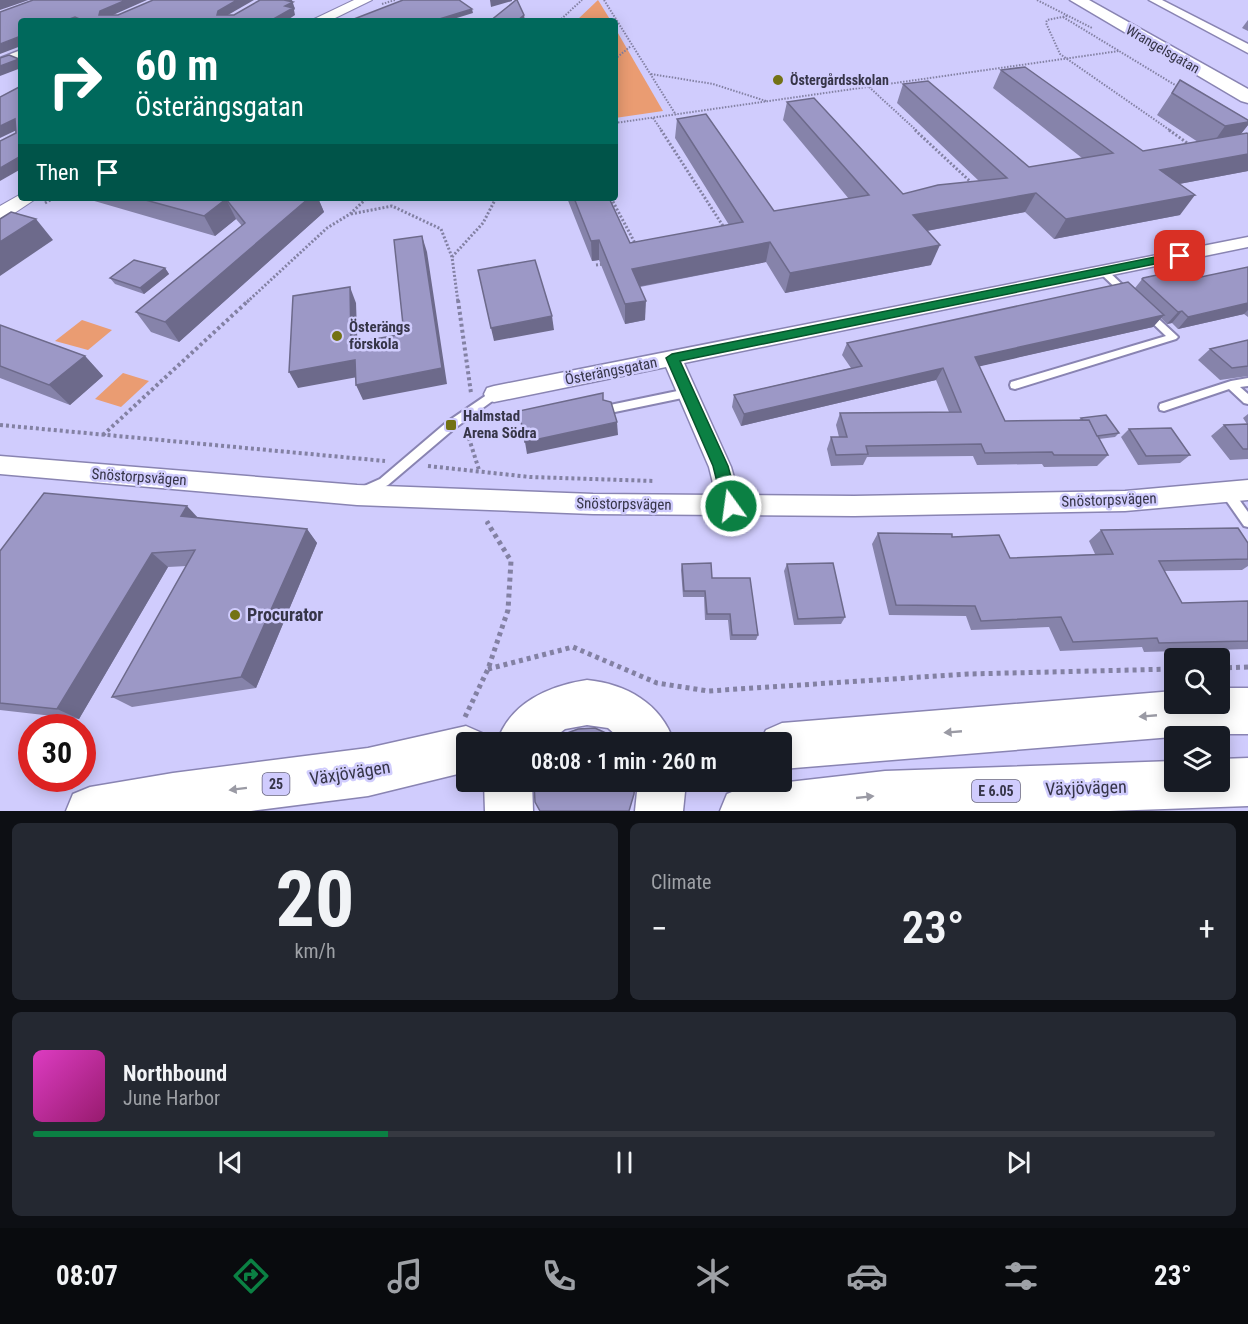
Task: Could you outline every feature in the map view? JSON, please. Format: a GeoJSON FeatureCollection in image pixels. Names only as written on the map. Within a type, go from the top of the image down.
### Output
{"type":"FeatureCollection","features":[{"type":"Feature","properties":{"kind":"highway"},"geometry":{"type":"LineString","coordinates":[[509,732],[562,706],[581,702],[608,704],[650,732]]}},
{"type":"Feature","properties":{"kind":"highway"},"geometry":{"type":"LineString","coordinates":[[792,745],[1209,711],[1248,711]]}},
{"type":"Feature","properties":{"kind":"highway","name":"Växjövägen"},"geometry":{"type":"LineString","coordinates":[[90,811],[173,797],[368,772],[456,749]]}},
{"type":"Feature","properties":{"kind":"highway","name":"Växjövägen"},"geometry":{"type":"LineString","coordinates":[[744,811],[885,795],[1248,782]]}},
{"type":"Feature","properties":{"kind":"highway"},"geometry":{"type":"LineString","coordinates":[[508,792],[509,811]]}},
{"type":"Feature","properties":{"kind":"highway"},"geometry":{"type":"LineString","coordinates":[[659,811],[661,792]]}},
{"type":"Feature","properties":{"kind":"main road","name":"Wrangelsgatan"},"geometry":{"type":"LineString","coordinates":[[1078,0],[1248,97]]}},
{"type":"Feature","properties":{"kind":"street"},"geometry":{"type":"LineString","coordinates":[[324,18],[365,0]]}},
{"type":"Feature","properties":{"kind":"street"},"geometry":{"type":"LineString","coordinates":[[1154,0],[1248,49]]}},
{"type":"Feature","properties":{"kind":"street"},"geometry":{"type":"LineString","coordinates":[[0,62],[18,55]]}},
{"type":"Feature","properties":{"kind":"street"},"geometry":{"type":"LineString","coordinates":[[0,214],[22,201]]}},
{"type":"Feature","properties":{"kind":"street","name":"Österängsgatan"},"geometry":{"type":"LineString","coordinates":[[494,394],[1248,242]]}},
{"type":"Feature","properties":{"kind":"street"},"geometry":{"type":"LineString","coordinates":[[672,358],[720,466],[731,506]]}},
{"type":"Feature","properties":{"kind":"street","name":"Snöstorpsvägen"},"geometry":{"type":"LineString","coordinates":[[0,465],[357,495],[593,504],[731,506],[1125,501],[1237,491]]}},
{"type":"Feature","properties":{"kind":"lane"},"geometry":{"type":"LineString","coordinates":[[1015,385],[1173,337],[1103,271]]}},
{"type":"Feature","properties":{"kind":"lane"},"geometry":{"type":"LineString","coordinates":[[1164,407],[1248,382]]}},
{"type":"Feature","properties":{"kind":"lane"},"geometry":{"type":"LineString","coordinates":[[1232,385],[1248,400]]}},
{"type":"Feature","properties":{"kind":"lane"},"geometry":{"type":"LineString","coordinates":[[610,409],[687,393]]}},
{"type":"Feature","properties":{"kind":"lane","name":"Österängsgatan"},"geometry":{"type":"LineString","coordinates":[[357,495],[384,482],[462,417],[494,394]]}},
{"type":"Feature","properties":{"kind":"lane"},"geometry":{"type":"LineString","coordinates":[[1237,491],[1248,522]]}},
{"type":"Feature","properties":{"kind":"path"},"geometry":{"type":"LineString","coordinates":[[563,18],[582,0]]}},
{"type":"Feature","properties":{"kind":"path"},"geometry":{"type":"LineString","coordinates":[[604,0],[615,18]]}},
{"type":"Feature","properties":{"kind":"path"},"geometry":{"type":"LineString","coordinates":[[1062,16],[1182,89]]}},
{"type":"Feature","properties":{"kind":"path"},"geometry":{"type":"LineString","coordinates":[[1067,16],[1047,20],[1046,27],[1060,54],[1194,147]]}},
{"type":"Feature","properties":{"kind":"path"},"geometry":{"type":"LineString","coordinates":[[618,24],[676,115]]}},
{"type":"Feature","properties":{"kind":"path"},"geometry":{"type":"LineString","coordinates":[[618,57],[631,46]]}},
{"type":"Feature","properties":{"kind":"path"},"geometry":{"type":"LineString","coordinates":[[618,123],[1119,51]]}},
{"type":"Feature","properties":{"kind":"path"},"geometry":{"type":"LineString","coordinates":[[1008,67],[1018,74]]}},
{"type":"Feature","properties":{"kind":"path"},"geometry":{"type":"LineString","coordinates":[[651,74],[713,84],[767,101]]}},
{"type":"Feature","properties":{"kind":"path"},"geometry":{"type":"LineString","coordinates":[[869,87],[981,192]]}},
{"type":"Feature","properties":{"kind":"path"},"geometry":{"type":"LineString","coordinates":[[795,98],[801,105]]}},
{"type":"Feature","properties":{"kind":"path"},"geometry":{"type":"LineString","coordinates":[[653,118],[730,237]]}},
{"type":"Feature","properties":{"kind":"path"},"geometry":{"type":"LineString","coordinates":[[104,435],[327,228],[350,214],[364,201]]}},
{"type":"Feature","properties":{"kind":"path"},"geometry":{"type":"LineString","coordinates":[[452,257],[480,230],[494,210],[495,201]]}},
{"type":"Feature","properties":{"kind":"path"},"geometry":{"type":"LineString","coordinates":[[612,201],[637,247]]}},
{"type":"Feature","properties":{"kind":"path"},"geometry":{"type":"LineString","coordinates":[[350,214],[392,206],[441,229],[452,257],[473,409]]}},
{"type":"Feature","properties":{"kind":"path"},"geometry":{"type":"LineString","coordinates":[[596,266],[607,263]]}},
{"type":"Feature","properties":{"kind":"path"},"geometry":{"type":"LineString","coordinates":[[462,417],[479,471]]}},
{"type":"Feature","properties":{"kind":"path"},"geometry":{"type":"LineString","coordinates":[[0,425],[408,463],[493,474],[663,481]]}},
{"type":"Feature","properties":{"kind":"path"},"geometry":{"type":"LineString","coordinates":[[493,474],[484,516],[512,561],[508,610],[488,669],[493,732]]}},
{"type":"Feature","properties":{"kind":"path"},"geometry":{"type":"LineString","coordinates":[[488,669],[573,647],[657,682],[708,691],[968,674],[1164,669]]}},
{"type":"Feature","properties":{"kind":"path"},"geometry":{"type":"LineString","coordinates":[[1230,668],[1248,667]]}},
{"type":"Feature","properties":{"kind":"shaded area"},"geometry":{"type":"Polygon","coordinates":[[[598,0],[609,18],[579,18],[598,0]]]}},
{"type":"Feature","properties":{"kind":"shaded area"},"geometry":{"type":"Polygon","coordinates":[[[618,33],[663,111],[618,118],[618,33]]]}},
{"type":"Feature","properties":{"kind":"shaded area"},"geometry":{"type":"Polygon","coordinates":[[[82,320],[112,330],[88,350],[55,341],[82,320]]]}},
{"type":"Feature","properties":{"kind":"shaded area"},"geometry":{"type":"Polygon","coordinates":[[[123,373],[149,381],[121,407],[95,399],[123,373]]]}},
{"type":"Feature","properties":{"kind":"building"},"geometry":{"type":"Polygon","coordinates":[[[33,0],[126,0],[100,11],[99,15],[118,15],[153,0],[237,0],[218,11],[217,15],[234,15],[260,0],[293,2],[285,6],[293,8],[275,18],[18,18],[18,37],[0,44],[0,12],[33,0]]]}},
{"type":"Feature","properties":{"kind":"building"},"geometry":{"type":"Polygon","coordinates":[[[403,0],[459,0],[472,9],[443,18],[357,18],[403,0]]]}},
{"type":"Feature","properties":{"kind":"building"},"geometry":{"type":"Polygon","coordinates":[[[516,0],[524,15],[520,18],[494,18],[516,0]]]}},
{"type":"Feature","properties":{"kind":"building"},"geometry":{"type":"Polygon","coordinates":[[[9,55],[18,59],[0,66],[0,58],[9,55]]]}},
{"type":"Feature","properties":{"kind":"building"},"geometry":{"type":"Polygon","coordinates":[[[1025,67],[1143,151],[1247,133],[1248,154],[1160,170],[1195,195],[1066,219],[1036,193],[913,215],[940,245],[790,273],[770,242],[632,269],[646,301],[625,304],[599,240],[591,241],[575,201],[610,201],[630,243],[743,222],[677,119],[706,114],[774,211],[869,195],[787,102],[814,98],[903,194],[938,185],[1007,178],[903,84],[928,81],[1029,167],[1113,153],[1001,70],[1025,67]]]}},
{"type":"Feature","properties":{"kind":"building"},"geometry":{"type":"Polygon","coordinates":[[[1180,80],[1248,122],[1225,126],[1172,93],[1180,80]]]}},
{"type":"Feature","properties":{"kind":"building"},"geometry":{"type":"Polygon","coordinates":[[[18,88],[18,158],[0,168],[0,141],[16,133],[15,119],[0,126],[0,97],[18,88]]]}},
{"type":"Feature","properties":{"kind":"building"},"geometry":{"type":"Polygon","coordinates":[[[149,201],[223,201],[204,216],[149,201]]]}},
{"type":"Feature","properties":{"kind":"building"},"geometry":{"type":"Polygon","coordinates":[[[228,201],[306,201],[165,322],[136,312],[245,223],[228,201]]]}},
{"type":"Feature","properties":{"kind":"building"},"geometry":{"type":"Polygon","coordinates":[[[11,212],[36,219],[0,242],[0,219],[11,212]]]}},
{"type":"Feature","properties":{"kind":"building"},"geometry":{"type":"Polygon","coordinates":[[[422,236],[442,368],[356,385],[355,360],[289,372],[293,296],[350,287],[351,343],[404,334],[394,240],[422,236]]]}},
{"type":"Feature","properties":{"kind":"building"},"geometry":{"type":"Polygon","coordinates":[[[134,260],[165,268],[140,288],[110,278],[134,260]]]}},
{"type":"Feature","properties":{"kind":"building"},"geometry":{"type":"Polygon","coordinates":[[[535,260],[552,316],[491,328],[478,270],[535,260]]]}},
{"type":"Feature","properties":{"kind":"building"},"geometry":{"type":"Polygon","coordinates":[[[1248,267],[1248,303],[1188,317],[1182,311],[1178,312],[1142,279],[1190,268],[1201,277],[1248,267]]]}},
{"type":"Feature","properties":{"kind":"building"},"geometry":{"type":"Polygon","coordinates":[[[1128,282],[1164,315],[975,357],[1005,421],[1089,420],[1108,455],[1054,455],[1052,452],[985,453],[981,444],[866,446],[868,454],[836,455],[831,437],[847,437],[840,413],[961,412],[943,368],[744,414],[734,395],[862,366],[847,343],[1128,282]]]}},
{"type":"Feature","properties":{"kind":"building"},"geometry":{"type":"Polygon","coordinates":[[[0,325],[85,356],[49,385],[0,366],[0,325]]]}},
{"type":"Feature","properties":{"kind":"building"},"geometry":{"type":"Polygon","coordinates":[[[1248,340],[1248,366],[1232,368],[1210,349],[1248,340]]]}},
{"type":"Feature","properties":{"kind":"building"},"geometry":{"type":"Polygon","coordinates":[[[603,393],[603,400],[611,402],[617,422],[525,442],[519,411],[603,393]]]}},
{"type":"Feature","properties":{"kind":"building"},"geometry":{"type":"Polygon","coordinates":[[[1106,415],[1119,433],[1097,436],[1089,420],[1081,418],[1106,415]]]}},
{"type":"Feature","properties":{"kind":"building"},"geometry":{"type":"Polygon","coordinates":[[[1248,424],[1248,449],[1243,449],[1224,425],[1248,424]]]}},
{"type":"Feature","properties":{"kind":"building"},"geometry":{"type":"Polygon","coordinates":[[[1171,428],[1190,455],[1146,456],[1129,429],[1171,428]]]}},
{"type":"Feature","properties":{"kind":"building"},"geometry":{"type":"Polygon","coordinates":[[[44,493],[187,506],[181,516],[307,529],[241,677],[112,697],[195,550],[152,553],[57,709],[0,703],[0,551],[44,493]]]}},
{"type":"Feature","properties":{"kind":"building"},"geometry":{"type":"Polygon","coordinates":[[[1238,528],[1248,543],[1248,559],[1159,561],[1182,603],[1248,601],[1248,641],[1159,643],[1157,638],[1073,642],[1061,617],[981,621],[975,606],[896,605],[878,533],[952,534],[952,537],[999,535],[1010,558],[1113,554],[1101,530],[1238,528]]]}},
{"type":"Feature","properties":{"kind":"building"},"geometry":{"type":"Polygon","coordinates":[[[711,563],[712,578],[750,578],[758,635],[732,635],[730,614],[707,614],[705,591],[684,591],[682,564],[711,563]]]}},
{"type":"Feature","properties":{"kind":"building"},"geometry":{"type":"Polygon","coordinates":[[[833,563],[845,617],[798,619],[787,564],[833,563]]]}},
{"type":"Feature","properties":{"kind":"building"},"geometry":{"type":"Polygon","coordinates":[[[595,728],[604,732],[570,732],[595,728]]]}},
{"type":"Feature","properties":{"kind":"building"},"geometry":{"type":"Polygon","coordinates":[[[534,792],[634,792],[629,811],[540,811],[535,802],[534,792]]]}},
{"type":"Feature","properties":{"kind":"place","name":"Östergårdsskolan"},"geometry":{"type":"Point","coordinates":[778,80]}},
{"type":"Feature","properties":{"kind":"place","name":"Österängs förskola"},"geometry":{"type":"Point","coordinates":[337,336]}},
{"type":"Feature","properties":{"kind":"place","name":"Halmstad Arena Södra"},"geometry":{"type":"Point","coordinates":[451,425]}},
{"type":"Feature","properties":{"kind":"place","name":"Procurator"},"geometry":{"type":"Point","coordinates":[235,615]}},
{"type":"Feature","properties":{"kind":"route"},"geometry":{"type":"LineString","coordinates":[[731,506],[720,466],[672,358],[1180,256]]}}]}
